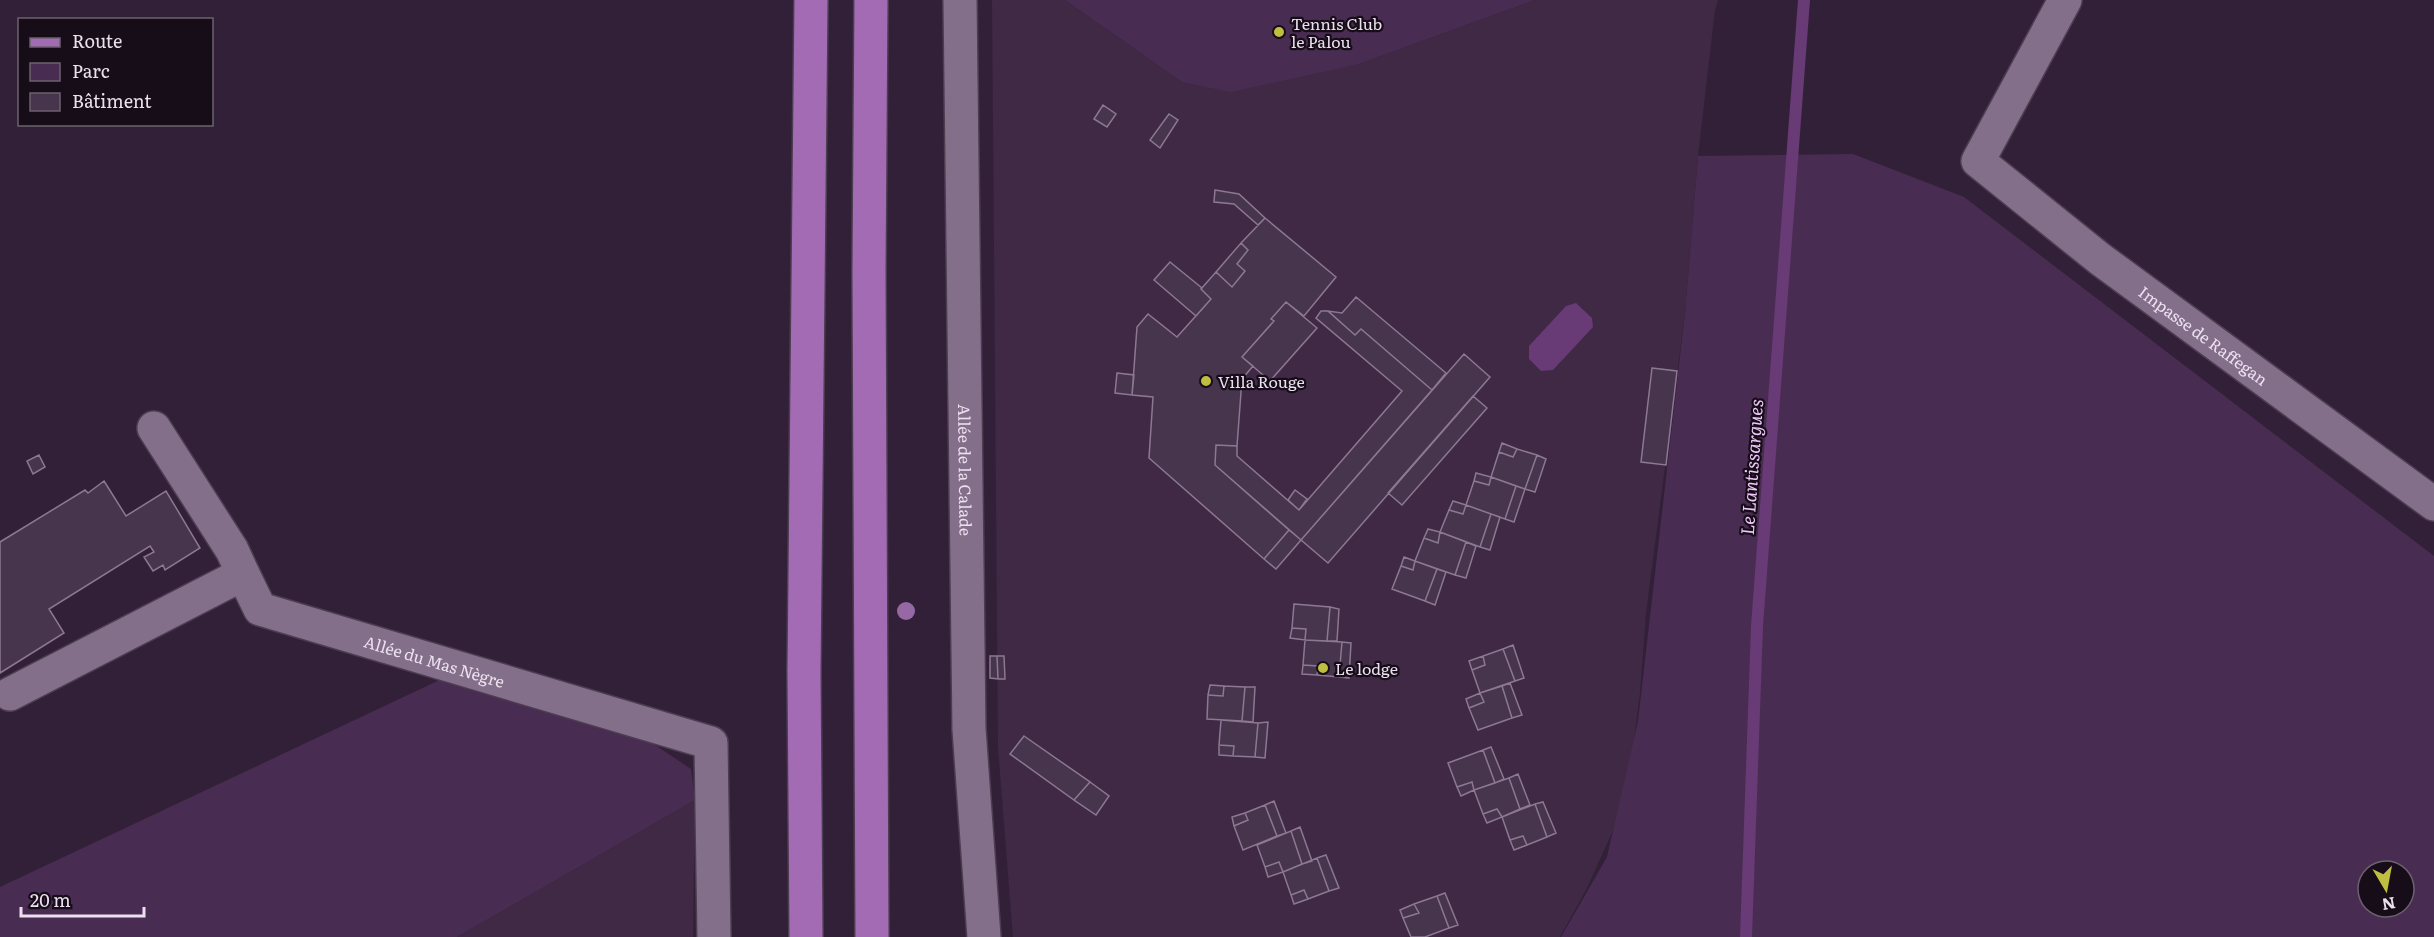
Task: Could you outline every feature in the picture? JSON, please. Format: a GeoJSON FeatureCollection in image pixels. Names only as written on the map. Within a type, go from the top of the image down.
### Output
{"type":"FeatureCollection","features":[{"type":"Feature","properties":{"kind":"main road"},"geometry":{"type":"LineString","coordinates":[[807,937],[804,671],[811,0]]}},
{"type":"Feature","properties":{"kind":"main road"},"geometry":{"type":"LineString","coordinates":[[871,0],[869,306],[872,937]]}},
{"type":"Feature","properties":{"kind":"street","name":"Allée de la Calade"},"geometry":{"type":"LineString","coordinates":[[960,0],[969,729],[984,937]]}},
{"type":"Feature","properties":{"kind":"street","name":"Impasse de Raffegan"},"geometry":{"type":"LineString","coordinates":[[2065,0],[1978,161],[2100,259],[2434,504]]}},
{"type":"Feature","properties":{"kind":"street","name":"Allée du Mas Nègre"},"geometry":{"type":"LineString","coordinates":[[154,428],[232,550],[260,609],[711,743],[714,937]]}},
{"type":"Feature","properties":{"kind":"street"},"geometry":{"type":"LineString","coordinates":[[10,694],[243,574]]}},
{"type":"Feature","properties":{"kind":"shaded area"},"geometry":{"type":"Polygon","coordinates":[[[992,0],[1065,0],[1182,82],[1359,64],[1535,0],[1718,0],[1698,156],[1685,313],[1646,613],[1640,693],[1630,771],[1617,822],[1586,890],[1560,937],[1013,937],[998,748],[992,0]]]}},
{"type":"Feature","properties":{"kind":"shaded area"},"geometry":{"type":"Polygon","coordinates":[[[1576,303],[1592,318],[1593,327],[1553,370],[1541,371],[1529,359],[1529,346],[1566,306],[1576,303]]]}},
{"type":"Feature","properties":{"kind":"shaded area"},"geometry":{"type":"Polygon","coordinates":[[[695,800],[693,937],[457,937],[695,800]]]}},
{"type":"Feature","properties":{"kind":"green space","name":"Tennis Club le Palou"},"geometry":{"type":"Polygon","coordinates":[[[1065,0],[1535,0],[1359,64],[1231,92],[1182,82],[1065,0]]]}},
{"type":"Feature","properties":{"kind":"green space"},"geometry":{"type":"Polygon","coordinates":[[[1853,154],[1964,197],[2434,556],[2434,937],[1561,937],[1607,857],[1638,721],[1685,313],[1698,156],[1853,154]]]}},
{"type":"Feature","properties":{"kind":"green space"},"geometry":{"type":"Polygon","coordinates":[[[446,677],[637,733],[691,769],[695,800],[457,937],[0,937],[0,887],[446,677]]]}},
{"type":"Feature","properties":{"kind":"building"},"geometry":{"type":"Polygon","coordinates":[[[1103,105],[1116,114],[1107,127],[1094,119],[1103,105]]]}},
{"type":"Feature","properties":{"kind":"building"},"geometry":{"type":"Polygon","coordinates":[[[1169,114],[1178,120],[1160,148],[1150,140],[1169,114]]]}},
{"type":"Feature","properties":{"kind":"building"},"geometry":{"type":"Polygon","coordinates":[[[1215,190],[1239,194],[1265,218],[1258,225],[1234,204],[1214,202],[1215,190]]]}},
{"type":"Feature","properties":{"kind":"building"},"geometry":{"type":"Polygon","coordinates":[[[1265,218],[1336,277],[1304,316],[1286,302],[1271,319],[1274,321],[1242,357],[1253,366],[1242,379],[1237,446],[1216,445],[1215,465],[1289,530],[1264,559],[1149,458],[1153,397],[1132,395],[1137,327],[1148,314],[1177,337],[1211,299],[1201,289],[1216,272],[1232,287],[1245,271],[1237,264],[1248,250],[1241,243],[1265,218]]]}},
{"type":"Feature","properties":{"kind":"building"},"geometry":{"type":"Polygon","coordinates":[[[1241,243],[1248,250],[1237,264],[1245,271],[1232,287],[1216,272],[1241,243]]]}},
{"type":"Feature","properties":{"kind":"building"},"geometry":{"type":"Polygon","coordinates":[[[1170,262],[1202,288],[1211,299],[1196,316],[1154,280],[1170,262]]]}},
{"type":"Feature","properties":{"kind":"building"},"geometry":{"type":"Polygon","coordinates":[[[1356,297],[1446,373],[1432,390],[1361,329],[1355,335],[1328,311],[1342,313],[1356,297]]]}},
{"type":"Feature","properties":{"kind":"building"},"geometry":{"type":"Polygon","coordinates":[[[1286,302],[1317,328],[1270,381],[1242,357],[1274,321],[1271,319],[1286,302]]]}},
{"type":"Feature","properties":{"kind":"building"},"geometry":{"type":"Polygon","coordinates":[[[1321,311],[1328,311],[1355,335],[1361,329],[1432,390],[1301,540],[1215,465],[1216,445],[1237,446],[1237,456],[1299,510],[1402,391],[1316,318],[1321,311]]]}},
{"type":"Feature","properties":{"kind":"building"},"geometry":{"type":"Polygon","coordinates":[[[1464,354],[1490,377],[1328,563],[1301,540],[1464,354]]]}},
{"type":"Feature","properties":{"kind":"building"},"geometry":{"type":"Polygon","coordinates":[[[1652,368],[1677,371],[1666,465],[1641,462],[1652,368]]]}},
{"type":"Feature","properties":{"kind":"building"},"geometry":{"type":"Polygon","coordinates":[[[1117,373],[1134,375],[1132,395],[1115,393],[1117,373]]]}},
{"type":"Feature","properties":{"kind":"building"},"geometry":{"type":"Polygon","coordinates":[[[1473,396],[1487,408],[1402,505],[1388,493],[1473,396]]]}},
{"type":"Feature","properties":{"kind":"building"},"geometry":{"type":"Polygon","coordinates":[[[1502,443],[1517,449],[1513,457],[1499,452],[1502,443]]]}},
{"type":"Feature","properties":{"kind":"building"},"geometry":{"type":"Polygon","coordinates":[[[1517,449],[1537,455],[1525,489],[1491,477],[1499,452],[1513,457],[1517,449]]]}},
{"type":"Feature","properties":{"kind":"building"},"geometry":{"type":"Polygon","coordinates":[[[39,455],[45,467],[33,474],[27,461],[39,455]]]}},
{"type":"Feature","properties":{"kind":"building"},"geometry":{"type":"Polygon","coordinates":[[[1537,455],[1546,459],[1535,492],[1525,489],[1537,455]]]}},
{"type":"Feature","properties":{"kind":"building"},"geometry":{"type":"Polygon","coordinates":[[[1476,473],[1491,477],[1489,485],[1474,481],[1476,473]]]}},
{"type":"Feature","properties":{"kind":"building"},"geometry":{"type":"Polygon","coordinates":[[[1491,477],[1516,486],[1505,519],[1466,505],[1474,481],[1489,485],[1491,477]]]}},
{"type":"Feature","properties":{"kind":"building"},"geometry":{"type":"Polygon","coordinates":[[[104,481],[126,516],[166,491],[200,548],[165,570],[163,565],[153,571],[144,557],[154,552],[150,546],[49,609],[64,633],[0,673],[0,542],[85,490],[88,493],[104,481]]]}},
{"type":"Feature","properties":{"kind":"building"},"geometry":{"type":"Polygon","coordinates":[[[1516,486],[1525,489],[1514,522],[1505,519],[1516,486]]]}},
{"type":"Feature","properties":{"kind":"building"},"geometry":{"type":"Polygon","coordinates":[[[1295,490],[1307,499],[1299,510],[1288,500],[1295,490]]]}},
{"type":"Feature","properties":{"kind":"building"},"geometry":{"type":"Polygon","coordinates":[[[1453,501],[1466,505],[1463,514],[1449,510],[1453,501]]]}},
{"type":"Feature","properties":{"kind":"building"},"geometry":{"type":"Polygon","coordinates":[[[1466,505],[1491,514],[1480,547],[1440,532],[1449,510],[1463,514],[1466,505]]]}},
{"type":"Feature","properties":{"kind":"building"},"geometry":{"type":"Polygon","coordinates":[[[1491,514],[1500,517],[1490,550],[1480,547],[1491,514]]]}},
{"type":"Feature","properties":{"kind":"building"},"geometry":{"type":"Polygon","coordinates":[[[1428,529],[1440,532],[1438,543],[1424,538],[1428,529]]]}},
{"type":"Feature","properties":{"kind":"building"},"geometry":{"type":"Polygon","coordinates":[[[1289,530],[1301,540],[1276,569],[1264,559],[1289,530]]]}},
{"type":"Feature","properties":{"kind":"building"},"geometry":{"type":"Polygon","coordinates":[[[1440,532],[1466,542],[1455,575],[1415,561],[1424,538],[1438,543],[1440,532]]]}},
{"type":"Feature","properties":{"kind":"building"},"geometry":{"type":"Polygon","coordinates":[[[1466,542],[1476,546],[1466,578],[1455,575],[1466,542]]]}},
{"type":"Feature","properties":{"kind":"building"},"geometry":{"type":"Polygon","coordinates":[[[1404,557],[1415,561],[1413,570],[1401,566],[1404,557]]]}},
{"type":"Feature","properties":{"kind":"building"},"geometry":{"type":"Polygon","coordinates":[[[1415,561],[1437,569],[1425,601],[1392,589],[1401,566],[1413,570],[1415,561]]]}},
{"type":"Feature","properties":{"kind":"building"},"geometry":{"type":"Polygon","coordinates":[[[1437,569],[1446,572],[1435,605],[1425,601],[1437,569]]]}},
{"type":"Feature","properties":{"kind":"building"},"geometry":{"type":"Polygon","coordinates":[[[1294,604],[1330,607],[1327,641],[1305,640],[1306,629],[1292,628],[1294,604]]]}},
{"type":"Feature","properties":{"kind":"building"},"geometry":{"type":"Polygon","coordinates":[[[1330,607],[1339,609],[1337,641],[1327,641],[1330,607]]]}},
{"type":"Feature","properties":{"kind":"building"},"geometry":{"type":"Polygon","coordinates":[[[1292,628],[1306,629],[1305,640],[1290,638],[1292,628]]]}},
{"type":"Feature","properties":{"kind":"building"},"geometry":{"type":"Polygon","coordinates":[[[1305,640],[1342,642],[1339,677],[1317,675],[1318,666],[1303,665],[1305,640]]]}},
{"type":"Feature","properties":{"kind":"building"},"geometry":{"type":"Polygon","coordinates":[[[1342,642],[1351,643],[1349,678],[1339,677],[1342,642]]]}},
{"type":"Feature","properties":{"kind":"building"},"geometry":{"type":"Polygon","coordinates":[[[1513,645],[1524,678],[1515,681],[1503,649],[1513,645]]]}},
{"type":"Feature","properties":{"kind":"building"},"geometry":{"type":"Polygon","coordinates":[[[1503,649],[1515,681],[1480,693],[1472,670],[1485,665],[1483,656],[1503,649]]]}},
{"type":"Feature","properties":{"kind":"building"},"geometry":{"type":"Polygon","coordinates":[[[990,656],[997,656],[998,679],[990,678],[990,656]]]}},
{"type":"Feature","properties":{"kind":"building"},"geometry":{"type":"Polygon","coordinates":[[[997,656],[1004,656],[1005,679],[998,679],[997,656]]]}},
{"type":"Feature","properties":{"kind":"building"},"geometry":{"type":"Polygon","coordinates":[[[1483,656],[1485,665],[1472,670],[1469,661],[1483,656]]]}},
{"type":"Feature","properties":{"kind":"building"},"geometry":{"type":"Polygon","coordinates":[[[1303,665],[1318,666],[1317,675],[1302,674],[1303,665]]]}},
{"type":"Feature","properties":{"kind":"building"},"geometry":{"type":"Polygon","coordinates":[[[1510,683],[1522,715],[1512,718],[1502,686],[1510,683]]]}},
{"type":"Feature","properties":{"kind":"building"},"geometry":{"type":"Polygon","coordinates":[[[1210,685],[1224,686],[1223,696],[1208,695],[1210,685]]]}},
{"type":"Feature","properties":{"kind":"building"},"geometry":{"type":"Polygon","coordinates":[[[1224,686],[1245,687],[1242,721],[1207,719],[1208,695],[1223,696],[1224,686]]]}},
{"type":"Feature","properties":{"kind":"building"},"geometry":{"type":"Polygon","coordinates":[[[1502,686],[1512,718],[1478,730],[1469,708],[1484,702],[1480,693],[1502,686]]]}},
{"type":"Feature","properties":{"kind":"building"},"geometry":{"type":"Polygon","coordinates":[[[1245,687],[1255,687],[1253,722],[1242,721],[1245,687]]]}},
{"type":"Feature","properties":{"kind":"building"},"geometry":{"type":"Polygon","coordinates":[[[1480,693],[1484,702],[1469,708],[1466,699],[1480,693]]]}},
{"type":"Feature","properties":{"kind":"building"},"geometry":{"type":"Polygon","coordinates":[[[1221,720],[1258,723],[1255,757],[1233,756],[1234,746],[1219,745],[1221,720]]]}},
{"type":"Feature","properties":{"kind":"building"},"geometry":{"type":"Polygon","coordinates":[[[1268,722],[1265,758],[1255,757],[1258,723],[1268,722]]]}},
{"type":"Feature","properties":{"kind":"building"},"geometry":{"type":"Polygon","coordinates":[[[1024,736],[1090,782],[1074,800],[1010,754],[1024,736]]]}},
{"type":"Feature","properties":{"kind":"building"},"geometry":{"type":"Polygon","coordinates":[[[1219,745],[1234,746],[1233,756],[1219,755],[1219,745]]]}},
{"type":"Feature","properties":{"kind":"building"},"geometry":{"type":"Polygon","coordinates":[[[1491,747],[1504,779],[1495,783],[1483,750],[1491,747]]]}},
{"type":"Feature","properties":{"kind":"building"},"geometry":{"type":"Polygon","coordinates":[[[1483,750],[1495,783],[1474,790],[1472,782],[1457,787],[1448,763],[1483,750]]]}},
{"type":"Feature","properties":{"kind":"building"},"geometry":{"type":"Polygon","coordinates":[[[1518,774],[1530,805],[1520,809],[1509,778],[1518,774]]]}},
{"type":"Feature","properties":{"kind":"building"},"geometry":{"type":"Polygon","coordinates":[[[1509,778],[1520,809],[1502,817],[1497,809],[1483,814],[1474,790],[1509,778]]]}},
{"type":"Feature","properties":{"kind":"building"},"geometry":{"type":"Polygon","coordinates":[[[1090,782],[1109,796],[1096,815],[1074,800],[1090,782]]]}},
{"type":"Feature","properties":{"kind":"building"},"geometry":{"type":"Polygon","coordinates":[[[1472,782],[1474,790],[1461,796],[1457,787],[1472,782]]]}},
{"type":"Feature","properties":{"kind":"building"},"geometry":{"type":"Polygon","coordinates":[[[1274,801],[1286,833],[1277,836],[1265,805],[1274,801]]]}},
{"type":"Feature","properties":{"kind":"building"},"geometry":{"type":"Polygon","coordinates":[[[1543,802],[1556,833],[1547,837],[1535,804],[1543,802]]]}},
{"type":"Feature","properties":{"kind":"building"},"geometry":{"type":"Polygon","coordinates":[[[1535,804],[1547,837],[1527,845],[1523,836],[1510,840],[1502,817],[1535,804]]]}},
{"type":"Feature","properties":{"kind":"building"},"geometry":{"type":"Polygon","coordinates":[[[1265,805],[1277,836],[1243,850],[1234,826],[1248,820],[1245,813],[1265,805]]]}},
{"type":"Feature","properties":{"kind":"building"},"geometry":{"type":"Polygon","coordinates":[[[1497,809],[1502,817],[1487,823],[1483,814],[1497,809]]]}},
{"type":"Feature","properties":{"kind":"building"},"geometry":{"type":"Polygon","coordinates":[[[1245,813],[1248,820],[1234,826],[1232,817],[1245,813]]]}},
{"type":"Feature","properties":{"kind":"building"},"geometry":{"type":"Polygon","coordinates":[[[1300,827],[1312,861],[1302,864],[1291,831],[1300,827]]]}},
{"type":"Feature","properties":{"kind":"building"},"geometry":{"type":"Polygon","coordinates":[[[1291,831],[1302,864],[1283,872],[1279,862],[1265,867],[1257,845],[1291,831]]]}},
{"type":"Feature","properties":{"kind":"building"},"geometry":{"type":"Polygon","coordinates":[[[1523,836],[1527,845],[1514,850],[1510,840],[1523,836]]]}},
{"type":"Feature","properties":{"kind":"building"},"geometry":{"type":"Polygon","coordinates":[[[1326,855],[1339,888],[1329,891],[1317,858],[1326,855]]]}},
{"type":"Feature","properties":{"kind":"building"},"geometry":{"type":"Polygon","coordinates":[[[1317,858],[1329,891],[1308,899],[1304,890],[1291,895],[1283,872],[1317,858]]]}},
{"type":"Feature","properties":{"kind":"building"},"geometry":{"type":"Polygon","coordinates":[[[1279,862],[1283,872],[1268,877],[1265,867],[1279,862]]]}},
{"type":"Feature","properties":{"kind":"building"},"geometry":{"type":"Polygon","coordinates":[[[1304,890],[1308,899],[1294,904],[1291,895],[1304,890]]]}},
{"type":"Feature","properties":{"kind":"building"},"geometry":{"type":"Polygon","coordinates":[[[1445,893],[1458,925],[1449,928],[1437,896],[1445,893]]]}},
{"type":"Feature","properties":{"kind":"building"},"geometry":{"type":"Polygon","coordinates":[[[1437,896],[1449,928],[1425,937],[1411,937],[1403,918],[1419,913],[1414,904],[1437,896]]]}},
{"type":"Feature","properties":{"kind":"building"},"geometry":{"type":"Polygon","coordinates":[[[1414,904],[1419,913],[1403,918],[1400,910],[1414,904]]]}},
{"type":"Feature","properties":{"kind":"waterway","name":"Le Lantissargues"},"geometry":{"type":"LineString","coordinates":[[1746,937],[1757,626],[1804,0]]}},
{"type":"Feature","properties":{"kind":"place","name":"Tennis Club le Palou"},"geometry":{"type":"Point","coordinates":[1279,32]}},
{"type":"Feature","properties":{"kind":"place","name":"Villa Rouge"},"geometry":{"type":"Point","coordinates":[1206,381]}},
{"type":"Feature","properties":{"kind":"place","name":"Le lodge"},"geometry":{"type":"Point","coordinates":[1323,668]}}]}
